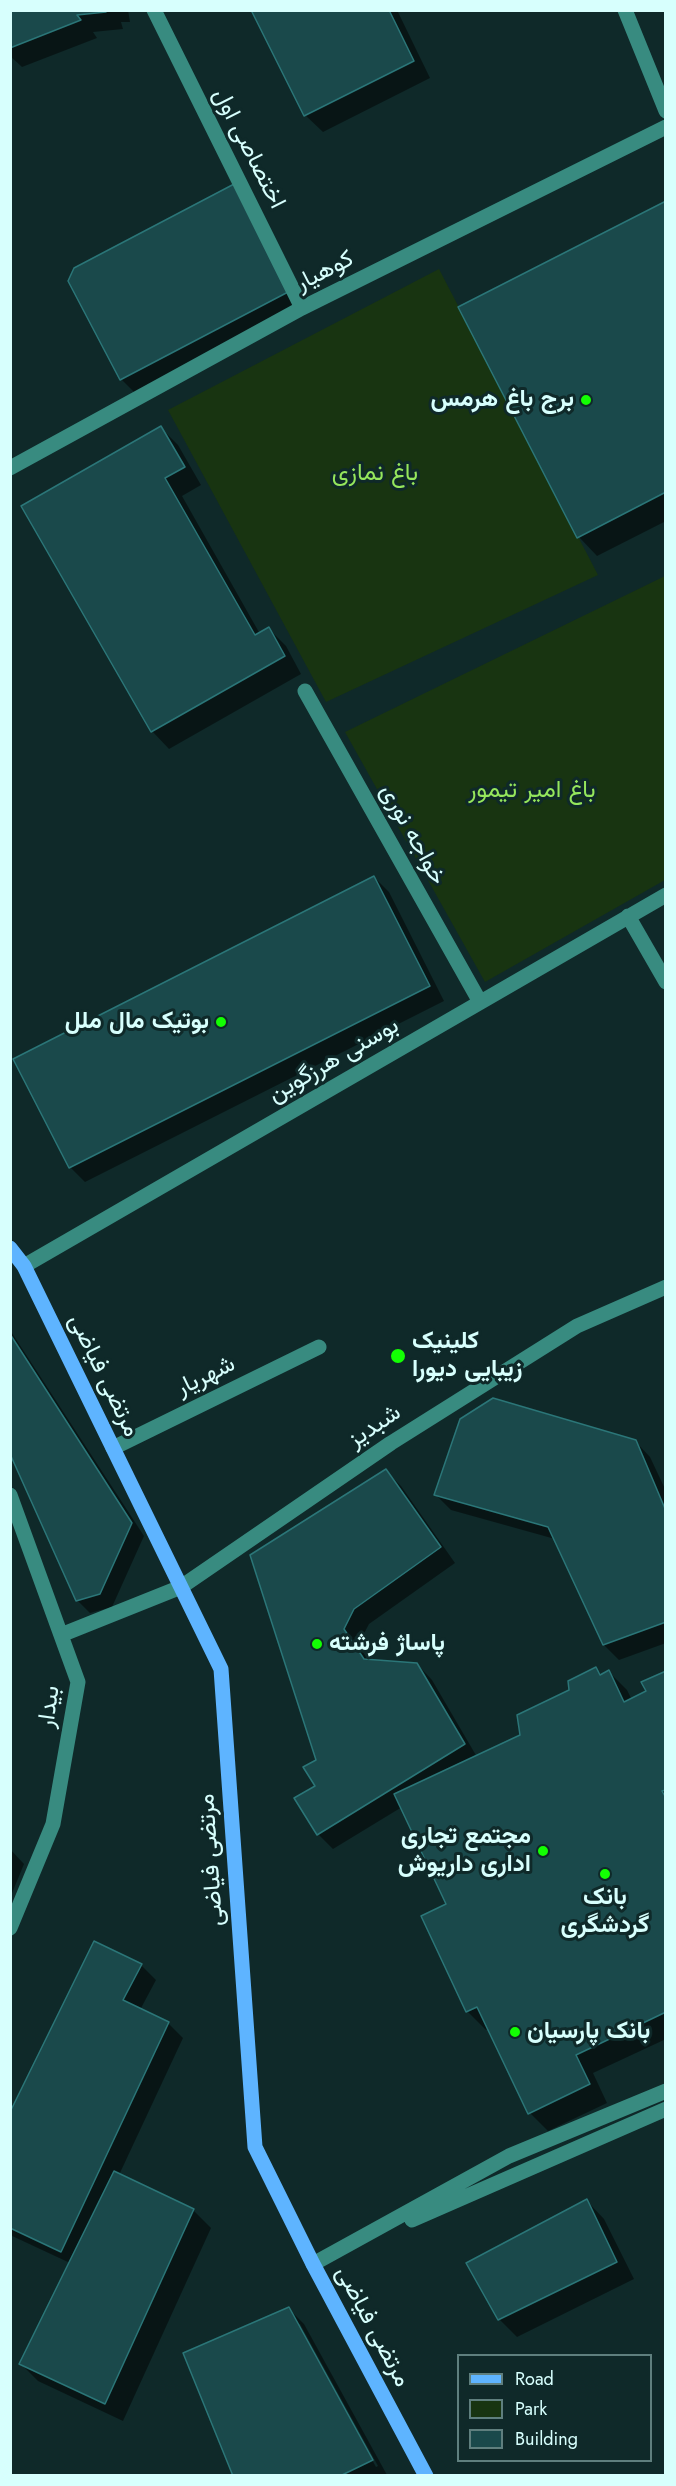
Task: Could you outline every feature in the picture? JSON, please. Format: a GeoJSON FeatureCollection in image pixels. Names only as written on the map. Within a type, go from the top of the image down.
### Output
{"type":"FeatureCollection","features":[{"type":"Feature","properties":{"kind":"main road","name":"مرتضی فیاضی"},"geometry":{"type":"LineString","coordinates":[[10,1248],[24,1266],[221,1669],[255,2147],[313,2264],[426,2475]]}},
{"type":"Feature","properties":{"kind":"street","name":"اختصاصی اول"},"geometry":{"type":"LineString","coordinates":[[154,10],[302,308]]}},
{"type":"Feature","properties":{"kind":"street"},"geometry":{"type":"LineString","coordinates":[[625,10],[666,111]]}},
{"type":"Feature","properties":{"kind":"street","name":"کوهیار"},"geometry":{"type":"LineString","coordinates":[[10,468],[302,308],[666,127]]}},
{"type":"Feature","properties":{"kind":"street","name":"خواجه نوری"},"geometry":{"type":"LineString","coordinates":[[304,691],[480,1002]]}},
{"type":"Feature","properties":{"kind":"street","name":"بوسنی هرزگوین"},"geometry":{"type":"LineString","coordinates":[[24,1266],[666,895]]}},
{"type":"Feature","properties":{"kind":"street"},"geometry":{"type":"LineString","coordinates":[[628,916],[666,982]]}},
{"type":"Feature","properties":{"kind":"street","name":"شبدیز"},"geometry":{"type":"LineString","coordinates":[[61,1635],[181,1587],[391,1443],[577,1326],[666,1287]]}},
{"type":"Feature","properties":{"kind":"street","name":"شهریار"},"geometry":{"type":"LineString","coordinates":[[113,1448],[319,1347]]}},
{"type":"Feature","properties":{"kind":"street","name":"بیدار"},"geometry":{"type":"LineString","coordinates":[[10,1495],[78,1682],[53,1824],[10,1928]]}},
{"type":"Feature","properties":{"kind":"street"},"geometry":{"type":"LineString","coordinates":[[313,2264],[508,2156],[666,2091]]}},
{"type":"Feature","properties":{"kind":"street"},"geometry":{"type":"LineString","coordinates":[[313,2264],[666,2109]]}},
{"type":"Feature","properties":{"kind":"green space","name":"باغ نمازی"},"geometry":{"type":"Polygon","coordinates":[[[439,269],[598,575],[326,702],[168,410],[439,269]]]}},
{"type":"Feature","properties":{"kind":"green space","name":"باغ امیر تیمور"},"geometry":{"type":"Polygon","coordinates":[[[665,576],[665,880],[485,982],[345,732],[665,576]]]}},
{"type":"Feature","properties":{"kind":"building"},"geometry":{"type":"Polygon","coordinates":[[[10,10],[106,10],[106,12],[77,15],[81,20],[10,48],[10,10]]]}},
{"type":"Feature","properties":{"kind":"building"},"geometry":{"type":"Polygon","coordinates":[[[251,10],[389,10],[414,61],[304,116],[251,10]]]}},
{"type":"Feature","properties":{"kind":"building"},"geometry":{"type":"Polygon","coordinates":[[[236,183],[290,291],[120,380],[68,281],[74,268],[236,183]]]}},
{"type":"Feature","properties":{"kind":"building","name":"برج باغ هرمس"},"geometry":{"type":"Polygon","coordinates":[[[666,201],[666,492],[577,538],[458,307],[666,201]]]}},
{"type":"Feature","properties":{"kind":"building"},"geometry":{"type":"Polygon","coordinates":[[[161,426],[185,467],[165,478],[255,635],[269,627],[285,656],[151,732],[21,506],[161,426]]]}},
{"type":"Feature","properties":{"kind":"building","name":"بوتیک مال ملل"},"geometry":{"type":"Polygon","coordinates":[[[374,876],[430,986],[69,1168],[13,1059],[374,876]]]}},
{"type":"Feature","properties":{"kind":"building"},"geometry":{"type":"Polygon","coordinates":[[[10,1334],[132,1523],[100,1594],[76,1601],[10,1454],[10,1334]]]}},
{"type":"Feature","properties":{"kind":"building"},"geometry":{"type":"Polygon","coordinates":[[[493,1398],[636,1440],[666,1511],[666,1622],[603,1645],[548,1527],[434,1495],[460,1419],[493,1398]]]}},
{"type":"Feature","properties":{"kind":"building","name":"پاساژ فرشته"},"geometry":{"type":"Polygon","coordinates":[[[386,1469],[441,1547],[354,1609],[344,1629],[364,1659],[417,1663],[465,1744],[317,1835],[294,1798],[315,1786],[303,1767],[316,1760],[250,1555],[386,1469]]]}},
{"type":"Feature","properties":{"kind":"building","name":"مجتمع تجاری اداری داریوش"},"geometry":{"type":"Polygon","coordinates":[[[596,1667],[600,1675],[609,1670],[624,1702],[646,1691],[641,1682],[666,1671],[666,1790],[662,1791],[666,1798],[666,2012],[576,2055],[590,2084],[528,2114],[477,2007],[466,2012],[421,1916],[446,1904],[394,1794],[520,1735],[517,1715],[569,1690],[568,1681],[596,1667]]]}},
{"type":"Feature","properties":{"kind":"building"},"geometry":{"type":"Polygon","coordinates":[[[94,1941],[142,1964],[123,2000],[169,2022],[61,2252],[10,2228],[10,2112],[94,1941]]]}},
{"type":"Feature","properties":{"kind":"building"},"geometry":{"type":"Polygon","coordinates":[[[114,2171],[194,2209],[105,2404],[19,2364],[114,2171]]]}},
{"type":"Feature","properties":{"kind":"building"},"geometry":{"type":"Polygon","coordinates":[[[587,2199],[617,2262],[498,2320],[466,2263],[587,2199]]]}},
{"type":"Feature","properties":{"kind":"building"},"geometry":{"type":"Polygon","coordinates":[[[289,2307],[373,2460],[340,2476],[233,2476],[183,2353],[289,2307]]]}},
{"type":"Feature","properties":{"kind":"place","name":"برج باغ هرمس"},"geometry":{"type":"Point","coordinates":[586,400]}},
{"type":"Feature","properties":{"kind":"place","name":"بوتیک مال ملل"},"geometry":{"type":"Point","coordinates":[221,1022]}},
{"type":"Feature","properties":{"kind":"place","name":"کلینیک زیبایی دیورا"},"geometry":{"type":"Point","coordinates":[398,1356]}},
{"type":"Feature","properties":{"kind":"place","name":"پاساژ فرشته"},"geometry":{"type":"Point","coordinates":[317,1644]}},
{"type":"Feature","properties":{"kind":"place","name":"مجتمع تجاری اداری داریوش"},"geometry":{"type":"Point","coordinates":[543,1851]}},
{"type":"Feature","properties":{"kind":"place","name":"بانک گردشگری"},"geometry":{"type":"Point","coordinates":[605,1874]}},
{"type":"Feature","properties":{"kind":"place","name":"بانک پارسیان"},"geometry":{"type":"Point","coordinates":[515,2032]}}]}
